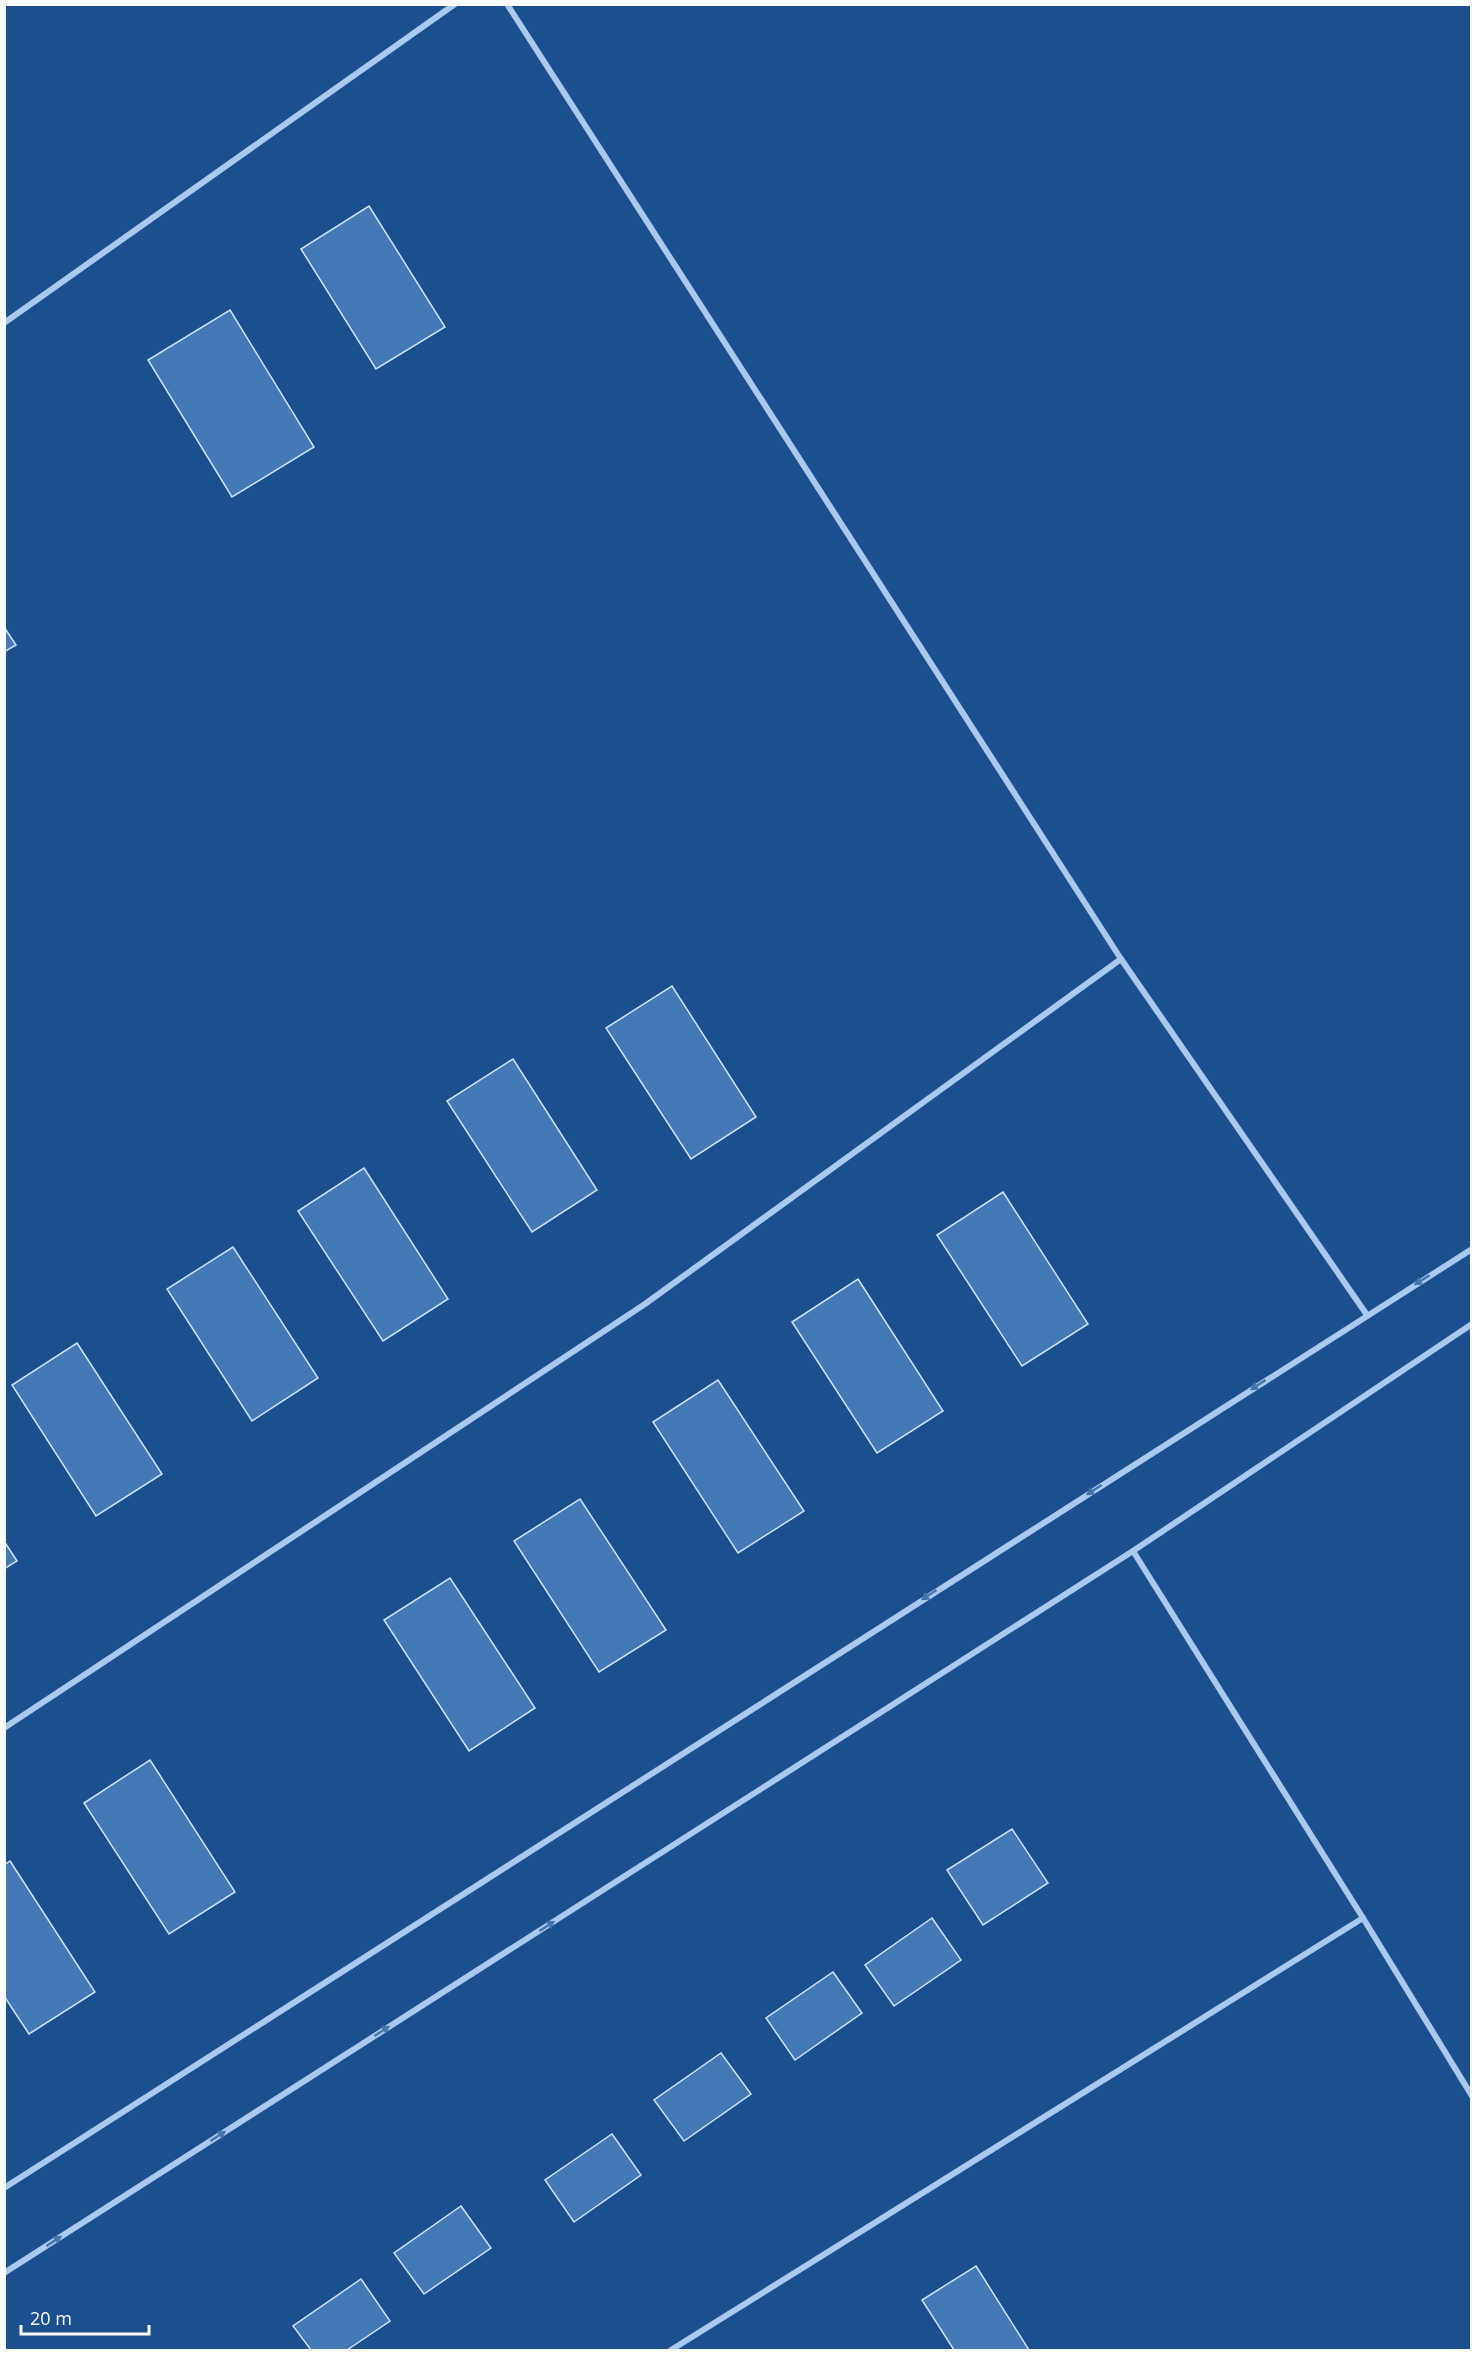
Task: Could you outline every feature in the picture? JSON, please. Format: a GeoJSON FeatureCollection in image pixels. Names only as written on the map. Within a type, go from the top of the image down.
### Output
{"type":"FeatureCollection","features":[{"type":"Feature","properties":{"kind":"street"},"geometry":{"type":"LineString","coordinates":[[4,323],[455,4]]}},
{"type":"Feature","properties":{"kind":"street"},"geometry":{"type":"LineString","coordinates":[[507,4],[1121,958],[1367,1315]]}},
{"type":"Feature","properties":{"kind":"street"},"geometry":{"type":"LineString","coordinates":[[4,1728],[645,1304],[1121,958]]}},
{"type":"Feature","properties":{"kind":"street"},"geometry":{"type":"LineString","coordinates":[[4,2188],[1472,1249]]}},
{"type":"Feature","properties":{"kind":"street"},"geometry":{"type":"LineString","coordinates":[[4,2273],[1133,1551],[1472,1324]]}},
{"type":"Feature","properties":{"kind":"street"},"geometry":{"type":"LineString","coordinates":[[1133,1551],[1472,2096]]}},
{"type":"Feature","properties":{"kind":"street"},"geometry":{"type":"LineString","coordinates":[[671,2350],[1363,1918]]}},
{"type":"Feature","properties":{"kind":"building"},"geometry":{"type":"Polygon","coordinates":[[[369,206],[445,327],[376,369],[301,249],[369,206]]]}},
{"type":"Feature","properties":{"kind":"building"},"geometry":{"type":"Polygon","coordinates":[[[230,310],[314,447],[232,497],[148,360],[230,310]]]}},
{"type":"Feature","properties":{"kind":"building"},"geometry":{"type":"Polygon","coordinates":[[[4,627],[16,645],[4,652],[4,627]]]}},
{"type":"Feature","properties":{"kind":"building"},"geometry":{"type":"Polygon","coordinates":[[[672,986],[756,1117],[691,1159],[606,1028],[672,986]]]}},
{"type":"Feature","properties":{"kind":"building"},"geometry":{"type":"Polygon","coordinates":[[[513,1059],[597,1190],[532,1232],[447,1101],[513,1059]]]}},
{"type":"Feature","properties":{"kind":"building"},"geometry":{"type":"Polygon","coordinates":[[[364,1168],[448,1299],[383,1341],[298,1211],[364,1168]]]}},
{"type":"Feature","properties":{"kind":"building"},"geometry":{"type":"Polygon","coordinates":[[[1003,1192],[1088,1324],[1022,1366],[937,1235],[1003,1192]]]}},
{"type":"Feature","properties":{"kind":"building"},"geometry":{"type":"Polygon","coordinates":[[[233,1247],[318,1378],[252,1421],[167,1289],[233,1247]]]}},
{"type":"Feature","properties":{"kind":"building"},"geometry":{"type":"Polygon","coordinates":[[[858,1279],[943,1411],[877,1453],[792,1322],[858,1279]]]}},
{"type":"Feature","properties":{"kind":"building"},"geometry":{"type":"Polygon","coordinates":[[[77,1343],[162,1474],[96,1516],[12,1385],[77,1343]]]}},
{"type":"Feature","properties":{"kind":"building"},"geometry":{"type":"Polygon","coordinates":[[[718,1380],[804,1511],[738,1553],[653,1422],[718,1380]]]}},
{"type":"Feature","properties":{"kind":"building"},"geometry":{"type":"Polygon","coordinates":[[[580,1499],[666,1630],[599,1672],[514,1541],[580,1499]]]}},
{"type":"Feature","properties":{"kind":"building"},"geometry":{"type":"Polygon","coordinates":[[[4,1541],[17,1561],[4,1569],[4,1541]]]}},
{"type":"Feature","properties":{"kind":"building"},"geometry":{"type":"Polygon","coordinates":[[[450,1578],[535,1708],[469,1751],[384,1620],[450,1578]]]}},
{"type":"Feature","properties":{"kind":"building"},"geometry":{"type":"Polygon","coordinates":[[[150,1760],[235,1892],[169,1934],[84,1803],[150,1760]]]}},
{"type":"Feature","properties":{"kind":"building"},"geometry":{"type":"Polygon","coordinates":[[[1012,1829],[1048,1883],[983,1925],[947,1870],[1012,1829]]]}},
{"type":"Feature","properties":{"kind":"building"},"geometry":{"type":"Polygon","coordinates":[[[10,1861],[95,1992],[29,2034],[4,1996],[4,1865],[10,1861]]]}},
{"type":"Feature","properties":{"kind":"building"},"geometry":{"type":"Polygon","coordinates":[[[932,1918],[961,1960],[894,2006],[865,1965],[932,1918]]]}},
{"type":"Feature","properties":{"kind":"building"},"geometry":{"type":"Polygon","coordinates":[[[833,1972],[862,2013],[795,2060],[766,2018],[833,1972]]]}},
{"type":"Feature","properties":{"kind":"building"},"geometry":{"type":"Polygon","coordinates":[[[721,2053],[751,2094],[684,2141],[654,2100],[721,2053]]]}},
{"type":"Feature","properties":{"kind":"building"},"geometry":{"type":"Polygon","coordinates":[[[612,2134],[641,2175],[574,2222],[545,2180],[612,2134]]]}},
{"type":"Feature","properties":{"kind":"building"},"geometry":{"type":"Polygon","coordinates":[[[461,2206],[491,2248],[424,2294],[394,2253],[461,2206]]]}},
{"type":"Feature","properties":{"kind":"building"},"geometry":{"type":"Polygon","coordinates":[[[976,2266],[1029,2350],[954,2350],[922,2300],[976,2266]]]}},
{"type":"Feature","properties":{"kind":"building"},"geometry":{"type":"Polygon","coordinates":[[[361,2279],[390,2321],[347,2350],[311,2350],[293,2326],[361,2279]]]}}]}
